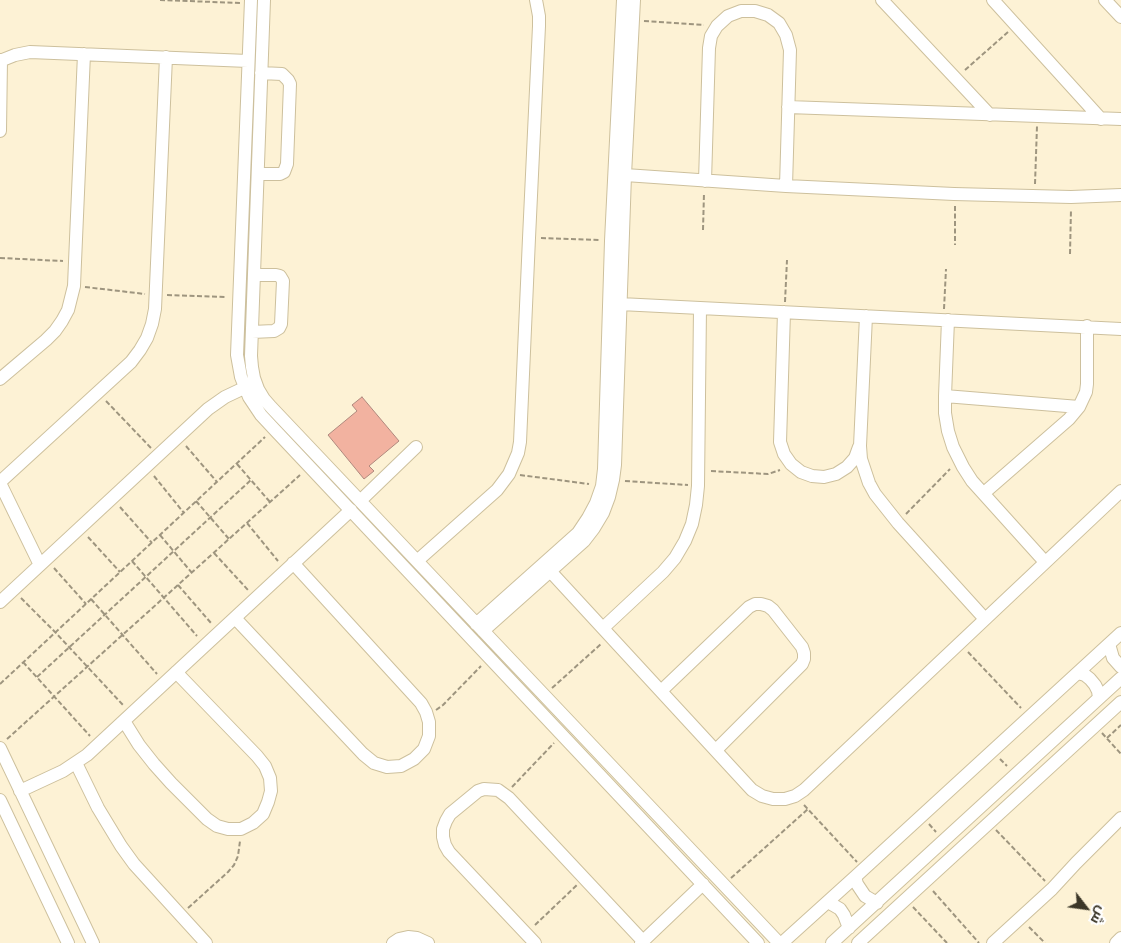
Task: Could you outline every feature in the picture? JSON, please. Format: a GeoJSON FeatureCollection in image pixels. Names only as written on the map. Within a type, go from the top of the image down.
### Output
{"type":"FeatureCollection","features":[{"type":"Feature","properties":{"kind":"street"},"geometry":{"type":"LineString","coordinates":[[264,0],[252,332],[252,367],[258,389],[264,399],[355,505],[490,657],[758,943]]}},
{"type":"Feature","properties":{"kind":"street"},"geometry":{"type":"LineString","coordinates":[[417,561],[497,490],[509,474],[520,442],[539,26],[536,0]]}},
{"type":"Feature","properties":{"kind":"street"},"geometry":{"type":"LineString","coordinates":[[480,628],[584,541],[603,513],[609,497],[604,469],[611,241],[623,0]]}},
{"type":"Feature","properties":{"kind":"street"},"geometry":{"type":"LineString","coordinates":[[480,628],[578,533],[588,518],[615,465],[625,175],[634,0]]}},
{"type":"Feature","properties":{"kind":"street"},"geometry":{"type":"LineString","coordinates":[[882,0],[990,115]]}},
{"type":"Feature","properties":{"kind":"street"},"geometry":{"type":"LineString","coordinates":[[993,0],[1102,119]]}},
{"type":"Feature","properties":{"kind":"street"},"geometry":{"type":"LineString","coordinates":[[1106,0],[1121,17]]}},
{"type":"Feature","properties":{"kind":"street"},"geometry":{"type":"LineString","coordinates":[[251,2],[238,355],[244,388],[254,406],[310,466],[417,561],[780,943],[860,873],[1121,633]]}},
{"type":"Feature","properties":{"kind":"street"},"geometry":{"type":"LineString","coordinates":[[705,181],[709,48],[711,36],[717,26],[728,16],[741,11],[755,10],[768,15],[779,23],[786,35],[790,50],[786,186]]}},
{"type":"Feature","properties":{"kind":"street"},"geometry":{"type":"LineString","coordinates":[[0,131],[1,61],[15,55],[30,52],[248,61]]}},
{"type":"Feature","properties":{"kind":"street"},"geometry":{"type":"LineString","coordinates":[[0,379],[55,331],[68,310],[72,298],[84,54]]}},
{"type":"Feature","properties":{"kind":"street"},"geometry":{"type":"LineString","coordinates":[[43,562],[0,482],[131,362],[147,338],[155,309],[166,58]]}},
{"type":"Feature","properties":{"kind":"street"},"geometry":{"type":"LineString","coordinates":[[258,174],[280,174],[284,172],[287,164],[290,84],[286,76],[282,74],[261,74]]}},
{"type":"Feature","properties":{"kind":"street"},"geometry":{"type":"LineString","coordinates":[[788,107],[1121,119]]}},
{"type":"Feature","properties":{"kind":"street"},"geometry":{"type":"LineString","coordinates":[[625,175],[786,186],[954,194],[1071,197],[1121,195]]}},
{"type":"Feature","properties":{"kind":"street"},"geometry":{"type":"LineString","coordinates":[[252,332],[274,331],[279,328],[281,324],[283,281],[280,276],[276,275],[254,275]]}},
{"type":"Feature","properties":{"kind":"street"},"geometry":{"type":"LineString","coordinates":[[620,304],[1121,329]]}},
{"type":"Feature","properties":{"kind":"street"},"geometry":{"type":"LineString","coordinates":[[606,632],[675,558],[692,524],[698,486],[700,308]]}},
{"type":"Feature","properties":{"kind":"street"},"geometry":{"type":"LineString","coordinates":[[784,312],[780,442],[784,454],[791,464],[801,472],[812,476],[824,477],[836,474],[847,467],[855,458],[860,446]]}},
{"type":"Feature","properties":{"kind":"street"},"geometry":{"type":"LineString","coordinates":[[866,316],[860,446],[861,459],[868,483],[898,523],[985,619]]}},
{"type":"Feature","properties":{"kind":"street"},"geometry":{"type":"LineString","coordinates":[[946,320],[945,413],[953,447],[972,481],[1045,562]]}},
{"type":"Feature","properties":{"kind":"street"},"geometry":{"type":"LineString","coordinates":[[984,493],[1069,419],[1079,407],[1086,392],[1087,384],[1087,326]]}},
{"type":"Feature","properties":{"kind":"street"},"geometry":{"type":"LineString","coordinates":[[0,602],[216,402],[244,388]]}},
{"type":"Feature","properties":{"kind":"street"},"geometry":{"type":"LineString","coordinates":[[945,396],[1079,407]]}},
{"type":"Feature","properties":{"kind":"street"},"geometry":{"type":"LineString","coordinates":[[20,791],[76,763],[98,745],[416,447]]}},
{"type":"Feature","properties":{"kind":"street"},"geometry":{"type":"LineString","coordinates":[[550,571],[752,790],[773,800],[785,799],[795,796],[804,790],[1121,491]]}},
{"type":"Feature","properties":{"kind":"street"},"geometry":{"type":"LineString","coordinates":[[235,618],[363,754],[374,763],[387,767],[401,766],[414,759],[424,749],[429,736],[429,722],[421,703],[290,567]]}},
{"type":"Feature","properties":{"kind":"street"},"geometry":{"type":"LineString","coordinates":[[661,691],[749,607],[761,604],[768,606],[772,610],[802,647],[804,659],[802,664],[716,750]]}},
{"type":"Feature","properties":{"kind":"street"},"geometry":{"type":"LineString","coordinates":[[1109,644],[1113,658],[1121,667]]}},
{"type":"Feature","properties":{"kind":"street"},"geometry":{"type":"LineString","coordinates":[[128,718],[139,745],[177,790],[207,819],[217,826],[228,829],[241,828],[253,823],[263,814],[271,791],[270,778],[265,766],[176,672]]}},
{"type":"Feature","properties":{"kind":"street"},"geometry":{"type":"LineString","coordinates":[[1078,673],[1085,675],[1095,685],[1099,698]]}},
{"type":"Feature","properties":{"kind":"street"},"geometry":{"type":"LineString","coordinates":[[832,943],[1121,678]]}},
{"type":"Feature","properties":{"kind":"street"},"geometry":{"type":"LineString","coordinates":[[858,943],[1121,702]]}},
{"type":"Feature","properties":{"kind":"street"},"geometry":{"type":"LineString","coordinates":[[3,743],[20,791],[92,943]]}},
{"type":"Feature","properties":{"kind":"street"},"geometry":{"type":"LineString","coordinates":[[76,763],[98,808],[121,846],[134,864],[206,943]]}},
{"type":"Feature","properties":{"kind":"street"},"geometry":{"type":"LineString","coordinates":[[535,943],[449,852],[445,844],[443,829],[450,814],[478,791],[491,788],[505,794],[585,878],[642,942],[703,884]]}},
{"type":"Feature","properties":{"kind":"street"},"geometry":{"type":"LineString","coordinates":[[0,800],[68,943]]}},
{"type":"Feature","properties":{"kind":"street"},"geometry":{"type":"LineString","coordinates":[[993,943],[1052,889],[1121,818]]}},
{"type":"Feature","properties":{"kind":"street"},"geometry":{"type":"LineString","coordinates":[[860,873],[857,884],[865,896],[877,903]]}},
{"type":"Feature","properties":{"kind":"street"},"geometry":{"type":"LineString","coordinates":[[828,902],[840,910],[849,928]]}},
{"type":"Feature","properties":{"kind":"street"},"geometry":{"type":"LineString","coordinates":[[393,943],[399,938],[408,936],[428,943]]}},
{"type":"Feature","properties":{"kind":"street"},"geometry":{"type":"LineString","coordinates":[[1116,943],[1121,938]]}},
{"type":"Feature","properties":{"kind":"path"},"geometry":{"type":"LineString","coordinates":[[160,0],[251,2]]}},
{"type":"Feature","properties":{"kind":"path"},"geometry":{"type":"LineString","coordinates":[[634,21],[717,26]]}},
{"type":"Feature","properties":{"kind":"path"},"geometry":{"type":"LineString","coordinates":[[956,78],[1016,26]]}},
{"type":"Feature","properties":{"kind":"path"},"geometry":{"type":"LineString","coordinates":[[1035,196],[1037,116]]}},
{"type":"Feature","properties":{"kind":"path"},"geometry":{"type":"LineString","coordinates":[[703,230],[705,181]]}},
{"type":"Feature","properties":{"kind":"path"},"geometry":{"type":"LineString","coordinates":[[954,194],[955,245]]}},
{"type":"Feature","properties":{"kind":"path"},"geometry":{"type":"LineString","coordinates":[[1070,254],[1071,197]]}},
{"type":"Feature","properties":{"kind":"path"},"geometry":{"type":"LineString","coordinates":[[529,238],[611,241]]}},
{"type":"Feature","properties":{"kind":"path"},"geometry":{"type":"LineString","coordinates":[[0,258],[75,262]]}},
{"type":"Feature","properties":{"kind":"path"},"geometry":{"type":"LineString","coordinates":[[784,312],[787,260]]}},
{"type":"Feature","properties":{"kind":"path"},"geometry":{"type":"LineString","coordinates":[[946,269],[946,320]]}},
{"type":"Feature","properties":{"kind":"path"},"geometry":{"type":"LineString","coordinates":[[74,286],[155,295],[240,297]]}},
{"type":"Feature","properties":{"kind":"path"},"geometry":{"type":"LineString","coordinates":[[97,392],[158,455]]}},
{"type":"Feature","properties":{"kind":"path"},"geometry":{"type":"LineString","coordinates":[[0,684],[274,429]]}},
{"type":"Feature","properties":{"kind":"path"},"geometry":{"type":"LineString","coordinates":[[178,437],[217,482]]}},
{"type":"Feature","properties":{"kind":"path"},"geometry":{"type":"LineString","coordinates":[[898,523],[959,460]]}},
{"type":"Feature","properties":{"kind":"path"},"geometry":{"type":"LineString","coordinates":[[236,464],[270,502]]}},
{"type":"Feature","properties":{"kind":"path"},"geometry":{"type":"LineString","coordinates":[[698,470],[768,474],[791,464]]}},
{"type":"Feature","properties":{"kind":"path"},"geometry":{"type":"LineString","coordinates":[[146,466],[184,512]]}},
{"type":"Feature","properties":{"kind":"path"},"geometry":{"type":"LineString","coordinates":[[3,743],[310,466]]}},
{"type":"Feature","properties":{"kind":"path"},"geometry":{"type":"LineString","coordinates":[[509,474],[607,483],[698,486]]}},
{"type":"Feature","properties":{"kind":"path"},"geometry":{"type":"LineString","coordinates":[[37,677],[251,480]]}},
{"type":"Feature","properties":{"kind":"path"},"geometry":{"type":"LineString","coordinates":[[112,498],[152,542]]}},
{"type":"Feature","properties":{"kind":"path"},"geometry":{"type":"LineString","coordinates":[[196,501],[229,538]]}},
{"type":"Feature","properties":{"kind":"path"},"geometry":{"type":"LineString","coordinates":[[247,523],[290,567]]}},
{"type":"Feature","properties":{"kind":"path"},"geometry":{"type":"LineString","coordinates":[[80,528],[120,572]]}},
{"type":"Feature","properties":{"kind":"path"},"geometry":{"type":"LineString","coordinates":[[160,535],[192,573]]}},
{"type":"Feature","properties":{"kind":"path"},"geometry":{"type":"LineString","coordinates":[[214,553],[256,598]]}},
{"type":"Feature","properties":{"kind":"path"},"geometry":{"type":"LineString","coordinates":[[132,561],[205,646]]}},
{"type":"Feature","properties":{"kind":"path"},"geometry":{"type":"LineString","coordinates":[[43,562],[86,604]]}},
{"type":"Feature","properties":{"kind":"path"},"geometry":{"type":"LineString","coordinates":[[178,585],[219,632]]}},
{"type":"Feature","properties":{"kind":"path"},"geometry":{"type":"LineString","coordinates":[[13,590],[88,667],[128,718]]}},
{"type":"Feature","properties":{"kind":"path"},"geometry":{"type":"LineString","coordinates":[[91,599],[165,683]]}},
{"type":"Feature","properties":{"kind":"path"},"geometry":{"type":"LineString","coordinates":[[544,695],[606,632]]}},
{"type":"Feature","properties":{"kind":"path"},"geometry":{"type":"LineString","coordinates":[[960,643],[1030,718]]}},
{"type":"Feature","properties":{"kind":"path"},"geometry":{"type":"LineString","coordinates":[[426,712],[433,712],[439,709],[490,657]]}},
{"type":"Feature","properties":{"kind":"path"},"geometry":{"type":"LineString","coordinates":[[23,662],[98,745]]}},
{"type":"Feature","properties":{"kind":"path"},"geometry":{"type":"LineString","coordinates":[[1106,738],[1121,725]]}},
{"type":"Feature","properties":{"kind":"path"},"geometry":{"type":"LineString","coordinates":[[1095,726],[1121,754]]}},
{"type":"Feature","properties":{"kind":"path"},"geometry":{"type":"LineString","coordinates":[[505,794],[562,735]]}},
{"type":"Feature","properties":{"kind":"path"},"geometry":{"type":"LineString","coordinates":[[992,751],[1015,775]]}},
{"type":"Feature","properties":{"kind":"path"},"geometry":{"type":"LineString","coordinates":[[795,796],[808,809],[860,873]]}},
{"type":"Feature","properties":{"kind":"path"},"geometry":{"type":"LineString","coordinates":[[723,884],[808,809]]}},
{"type":"Feature","properties":{"kind":"path"},"geometry":{"type":"LineString","coordinates":[[921,816],[944,841]]}},
{"type":"Feature","properties":{"kind":"path"},"geometry":{"type":"LineString","coordinates":[[990,823],[1052,889]]}},
{"type":"Feature","properties":{"kind":"path"},"geometry":{"type":"LineString","coordinates":[[180,915],[234,865],[238,856],[241,828]]}},
{"type":"Feature","properties":{"kind":"path"},"geometry":{"type":"LineString","coordinates":[[526,933],[585,878]]}},
{"type":"Feature","properties":{"kind":"path"},"geometry":{"type":"LineString","coordinates":[[925,882],[979,943]]}},
{"type":"Feature","properties":{"kind":"path"},"geometry":{"type":"LineString","coordinates":[[907,900],[947,943]]}},
{"type":"Feature","properties":{"kind":"path"},"geometry":{"type":"LineString","coordinates":[[1020,918],[1044,943]]}},
{"type":"Feature","properties":{"kind":"building"},"geometry":{"type":"Polygon","coordinates":[[[362,397],[399,441],[369,466],[374,471],[364,479],[328,435],[357,411],[352,405],[362,397]]]}}]}
